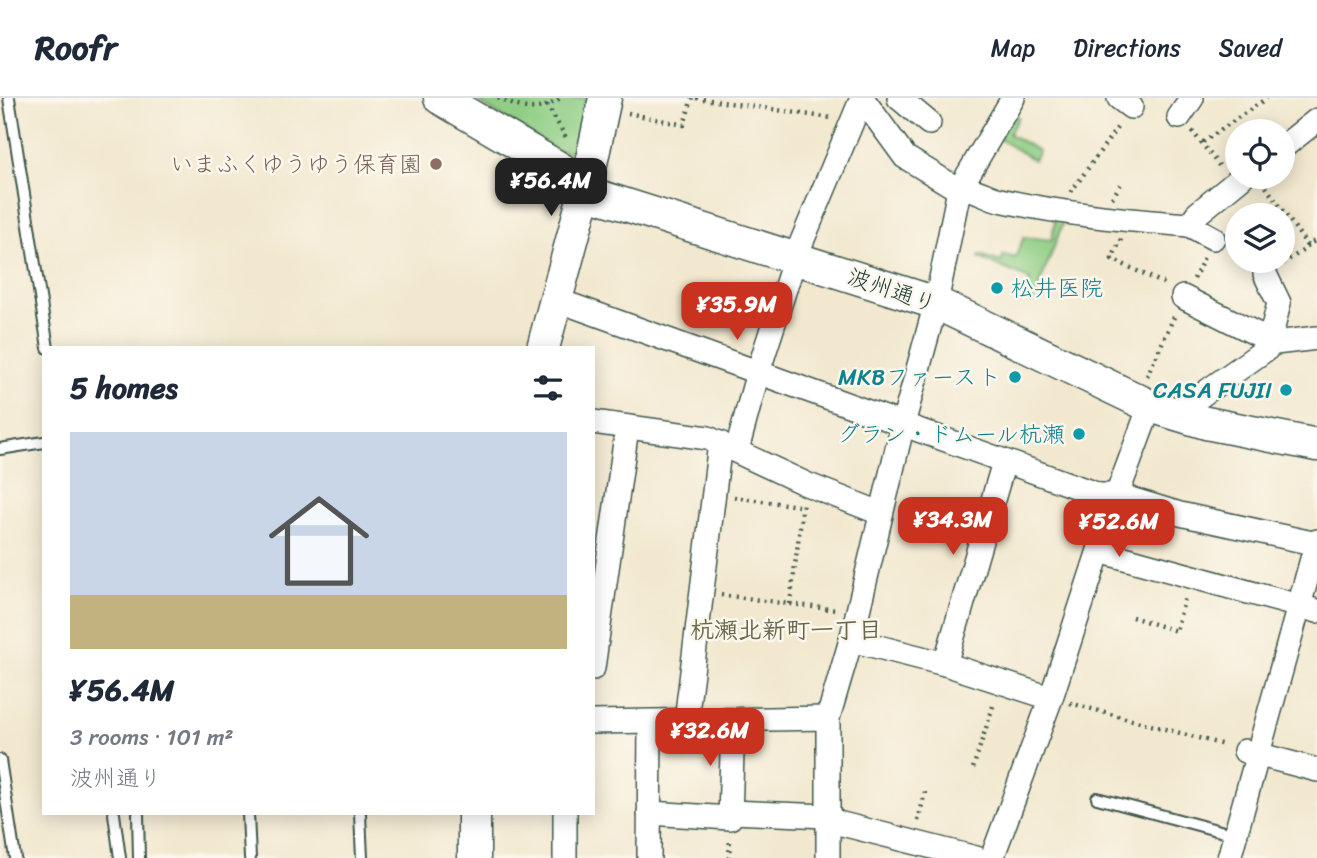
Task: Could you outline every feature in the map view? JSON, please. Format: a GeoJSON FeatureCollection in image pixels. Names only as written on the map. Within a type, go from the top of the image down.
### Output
{"type":"FeatureCollection","features":[{"type":"Feature","properties":{"kind":"street","name":"波州通り"},"geometry":{"type":"LineString","coordinates":[[440,98],[561,169],[585,192],[936,303],[1154,406],[1317,445]]}},
{"type":"Feature","properties":{"kind":"street"},"geometry":{"type":"LineString","coordinates":[[686,721],[714,494],[795,258],[862,98]]}},
{"type":"Feature","properties":{"kind":"street"},"geometry":{"type":"LineString","coordinates":[[862,98],[905,157],[959,190],[967,188],[997,200],[1059,211],[1189,225],[1213,238]]}},
{"type":"Feature","properties":{"kind":"street"},"geometry":{"type":"LineString","coordinates":[[899,98],[929,123]]}},
{"type":"Feature","properties":{"kind":"street"},"geometry":{"type":"LineString","coordinates":[[828,858],[828,718],[936,303],[959,190],[1013,98]]}},
{"type":"Feature","properties":{"kind":"street"},"geometry":{"type":"LineString","coordinates":[[1179,117],[1192,98]]}},
{"type":"Feature","properties":{"kind":"street"},"geometry":{"type":"LineString","coordinates":[[544,346],[585,192],[604,103]]}},
{"type":"Feature","properties":{"kind":"street"},"geometry":{"type":"LineString","coordinates":[[1295,137],[1317,120]]}},
{"type":"Feature","properties":{"kind":"street"},"geometry":{"type":"LineString","coordinates":[[1189,225],[1196,214],[1227,189]]}},
{"type":"Feature","properties":{"kind":"street"},"geometry":{"type":"LineString","coordinates":[[992,858],[1117,495],[1154,406],[1257,358],[1268,348],[1279,303],[1265,274]]}},
{"type":"Feature","properties":{"kind":"street"},"geometry":{"type":"LineString","coordinates":[[1184,296],[1275,343],[1317,338]]}},
{"type":"Feature","properties":{"kind":"street"},"geometry":{"type":"LineString","coordinates":[[556,300],[1099,495],[1117,495],[1180,514],[1317,543],[1308,608],[1268,717],[1252,752],[1229,858]]}},
{"type":"Feature","properties":{"kind":"street"},"geometry":{"type":"LineString","coordinates":[[595,422],[708,438],[728,447],[804,496],[880,513]]}},
{"type":"Feature","properties":{"kind":"street"},"geometry":{"type":"LineString","coordinates":[[595,654],[627,428]]}},
{"type":"Feature","properties":{"kind":"street"},"geometry":{"type":"LineString","coordinates":[[945,664],[1004,462]]}},
{"type":"Feature","properties":{"kind":"street"},"geometry":{"type":"LineString","coordinates":[[1099,551],[1308,608]]}},
{"type":"Feature","properties":{"kind":"street"},"geometry":{"type":"LineString","coordinates":[[850,640],[945,664],[1001,682],[1046,702]]}},
{"type":"Feature","properties":{"kind":"street"},"geometry":{"type":"LineString","coordinates":[[595,722],[828,718]]}},
{"type":"Feature","properties":{"kind":"street"},"geometry":{"type":"LineString","coordinates":[[730,815],[733,720]]}},
{"type":"Feature","properties":{"kind":"street"},"geometry":{"type":"LineString","coordinates":[[649,858],[650,722]]}},
{"type":"Feature","properties":{"kind":"street"},"geometry":{"type":"LineString","coordinates":[[1252,752],[1317,770]]}},
{"type":"Feature","properties":{"kind":"street"},"geometry":{"type":"LineString","coordinates":[[649,813],[827,816],[838,823],[976,858]]}},
{"type":"Feature","properties":{"kind":"street"},"geometry":{"type":"LineString","coordinates":[[474,815],[474,858]]}},
{"type":"Feature","properties":{"kind":"street"},"geometry":{"type":"LineString","coordinates":[[565,815],[565,858]]}},
{"type":"Feature","properties":{"kind":"lane"},"geometry":{"type":"LineString","coordinates":[[9,98],[48,346]]}},
{"type":"Feature","properties":{"kind":"lane"},"geometry":{"type":"LineString","coordinates":[[0,449],[42,442]]}},
{"type":"Feature","properties":{"kind":"lane"},"geometry":{"type":"LineString","coordinates":[[0,760],[15,858]]}},
{"type":"Feature","properties":{"kind":"lane"},"geometry":{"type":"LineString","coordinates":[[1097,798],[1235,835]]}},
{"type":"Feature","properties":{"kind":"lane"},"geometry":{"type":"LineString","coordinates":[[114,815],[120,858]]}},
{"type":"Feature","properties":{"kind":"lane"},"geometry":{"type":"LineString","coordinates":[[138,815],[139,858]]}},
{"type":"Feature","properties":{"kind":"lane"},"geometry":{"type":"LineString","coordinates":[[248,815],[250,858]]}},
{"type":"Feature","properties":{"kind":"lane"},"geometry":{"type":"LineString","coordinates":[[360,815],[362,858]]}},
{"type":"Feature","properties":{"kind":"path"},"geometry":{"type":"LineString","coordinates":[[497,98],[517,108],[540,109],[561,98]]}},
{"type":"Feature","properties":{"kind":"path"},"geometry":{"type":"LineString","coordinates":[[604,103],[684,125],[694,98],[853,121]]}},
{"type":"Feature","properties":{"kind":"path"},"geometry":{"type":"LineString","coordinates":[[1203,142],[1268,98]]}},
{"type":"Feature","properties":{"kind":"path"},"geometry":{"type":"LineString","coordinates":[[547,105],[573,148]]}},
{"type":"Feature","properties":{"kind":"path"},"geometry":{"type":"LineString","coordinates":[[1179,117],[1225,167]]}},
{"type":"Feature","properties":{"kind":"path"},"geometry":{"type":"LineString","coordinates":[[1059,211],[1103,146]]}},
{"type":"Feature","properties":{"kind":"path"},"geometry":{"type":"LineString","coordinates":[[1267,189],[1307,245]]}},
{"type":"Feature","properties":{"kind":"path"},"geometry":{"type":"LineString","coordinates":[[1154,406],[1184,296],[1213,238]]}},
{"type":"Feature","properties":{"kind":"path"},"geometry":{"type":"LineString","coordinates":[[1265,274],[1317,240]]}},
{"type":"Feature","properties":{"kind":"path"},"geometry":{"type":"LineString","coordinates":[[1112,260],[1184,296]]}},
{"type":"Feature","properties":{"kind":"path"},"geometry":{"type":"LineString","coordinates":[[714,494],[804,496],[790,604]]}},
{"type":"Feature","properties":{"kind":"path"},"geometry":{"type":"LineString","coordinates":[[1132,617],[1176,631],[1190,576]]}},
{"type":"Feature","properties":{"kind":"path"},"geometry":{"type":"LineString","coordinates":[[703,593],[857,612]]}},
{"type":"Feature","properties":{"kind":"path"},"geometry":{"type":"LineString","coordinates":[[973,768],[1001,682]]}},
{"type":"Feature","properties":{"kind":"path"},"geometry":{"type":"LineString","coordinates":[[1046,702],[1252,752]]}},
{"type":"Feature","properties":{"kind":"path"},"geometry":{"type":"LineString","coordinates":[[913,842],[926,788]]}},
{"type":"Feature","properties":{"kind":"green space"},"geometry":{"type":"Polygon","coordinates":[[[472,98],[586,98],[574,152],[558,151],[472,98]]]}},
{"type":"Feature","properties":{"kind":"green space"},"geometry":{"type":"Polygon","coordinates":[[[1010,112],[1018,117],[1009,134],[1039,151],[1034,160],[996,137],[1010,112]]]}},
{"type":"Feature","properties":{"kind":"green space"},"geometry":{"type":"Polygon","coordinates":[[[1066,215],[1033,302],[1025,298],[1030,279],[979,258],[980,255],[1001,262],[1004,255],[1015,258],[1024,237],[1052,240],[1055,220],[1066,215]]]}},
{"type":"Feature","properties":{"kind":"place","name":"いまふくゆうゆう保育園"},"geometry":{"type":"Point","coordinates":[436,164]}},
{"type":"Feature","properties":{"kind":"place","name":"松井医院"},"geometry":{"type":"Point","coordinates":[997,288]}},
{"type":"Feature","properties":{"kind":"place","name":"MKBファースト"},"geometry":{"type":"Point","coordinates":[1015,377]}},
{"type":"Feature","properties":{"kind":"place","name":"CASA FUJII"},"geometry":{"type":"Point","coordinates":[1286,390]}},
{"type":"Feature","properties":{"kind":"place","name":"グラン・ドムール杭瀬"},"geometry":{"type":"Point","coordinates":[1079,434]}},
{"type":"Feature","properties":{"kind":"district","name":"杭瀬北新町一丁目"},"geometry":{"type":"Point","coordinates":[786,630]}}]}
